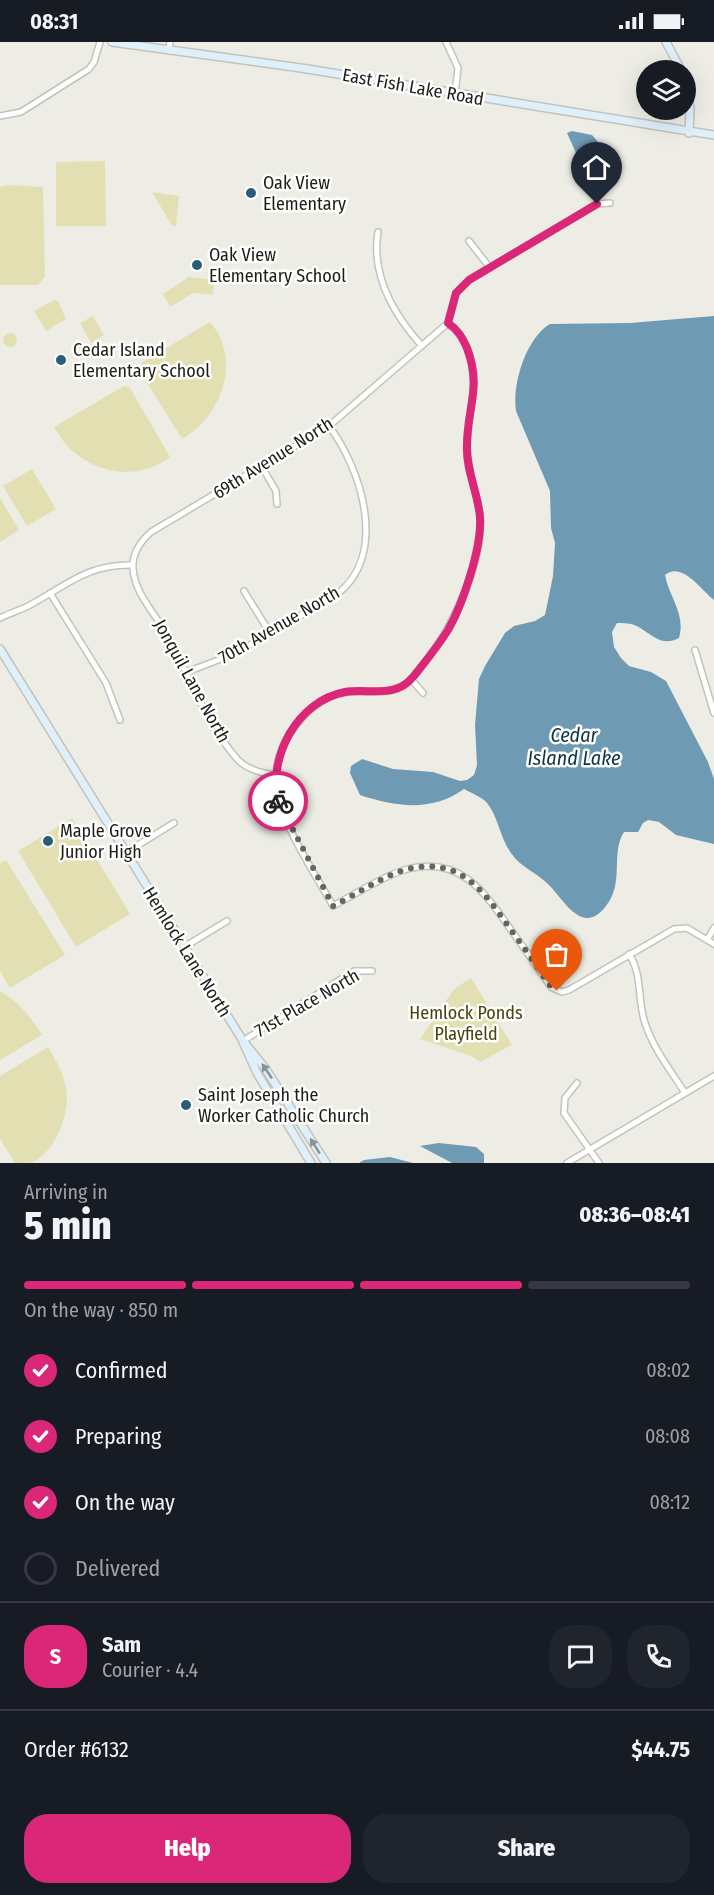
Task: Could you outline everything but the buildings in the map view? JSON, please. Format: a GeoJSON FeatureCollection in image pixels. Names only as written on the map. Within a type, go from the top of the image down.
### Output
{"type":"FeatureCollection","features":[{"type":"Feature","properties":{"kind":"main road","name":"East Fish Lake Road"},"geometry":{"type":"LineString","coordinates":[[112,42],[301,68],[689,133],[714,135]]}},
{"type":"Feature","properties":{"kind":"main road"},"geometry":{"type":"LineString","coordinates":[[666,42],[676,60]]}},
{"type":"Feature","properties":{"kind":"main road"},"geometry":{"type":"LineString","coordinates":[[689,133],[690,120]]}},
{"type":"Feature","properties":{"kind":"main road","name":"Hemlock Lane North"},"geometry":{"type":"LineString","coordinates":[[0,649],[243,1041],[265,1068],[326,1163]]}},
{"type":"Feature","properties":{"kind":"main road","name":"Hemlock Lane North"},"geometry":{"type":"LineString","coordinates":[[243,1041],[257,1073],[311,1163]]}},
{"type":"Feature","properties":{"kind":"street"},"geometry":{"type":"LineString","coordinates":[[0,116],[21,112],[89,69],[100,42]]}},
{"type":"Feature","properties":{"kind":"street"},"geometry":{"type":"LineString","coordinates":[[169,51],[170,42]]}},
{"type":"Feature","properties":{"kind":"street"},"geometry":{"type":"LineString","coordinates":[[446,42],[458,68],[455,94]]}},
{"type":"Feature","properties":{"kind":"street"},"geometry":{"type":"LineString","coordinates":[[610,202],[597,204],[459,289],[453,301],[448,323],[463,338],[475,376],[466,447],[479,505],[479,537],[453,620],[411,679],[392,691],[346,692],[323,701],[289,735],[280,753],[275,775],[280,806],[333,906],[406,870],[435,867],[452,871],[480,887],[551,987],[562,992],[677,928],[687,928],[714,944]]}},
{"type":"Feature","properties":{"kind":"street"},"geometry":{"type":"LineString","coordinates":[[378,232],[376,247],[387,296],[399,319],[422,346]]}},
{"type":"Feature","properties":{"kind":"street"},"geometry":{"type":"LineString","coordinates":[[469,241],[490,268]]}},
{"type":"Feature","properties":{"kind":"street","name":"69th Avenue North"},"geometry":{"type":"LineString","coordinates":[[132,565],[140,544],[151,532],[329,426],[448,323]]}},
{"type":"Feature","properties":{"kind":"street","name":"70th Avenue North"},"geometry":{"type":"LineString","coordinates":[[184,673],[226,658],[270,633],[345,588],[357,572],[366,529],[363,501],[351,459],[329,426]]}},
{"type":"Feature","properties":{"kind":"street"},"geometry":{"type":"LineString","coordinates":[[262,467],[276,491],[277,504]]}},
{"type":"Feature","properties":{"kind":"street"},"geometry":{"type":"LineString","coordinates":[[0,618],[92,569],[108,565],[132,565]]}},
{"type":"Feature","properties":{"kind":"street","name":"Jonquil Lane North"},"geometry":{"type":"LineString","coordinates":[[132,565],[137,587],[166,634],[184,673],[239,761],[255,771],[275,775]]}},
{"type":"Feature","properties":{"kind":"street"},"geometry":{"type":"LineString","coordinates":[[244,591],[270,633]]}},
{"type":"Feature","properties":{"kind":"street"},"geometry":{"type":"LineString","coordinates":[[50,593],[106,683],[120,720]]}},
{"type":"Feature","properties":{"kind":"street"},"geometry":{"type":"LineString","coordinates":[[695,650],[714,713]]}},
{"type":"Feature","properties":{"kind":"street"},"geometry":{"type":"LineString","coordinates":[[411,679],[423,693]]}},
{"type":"Feature","properties":{"kind":"street"},"geometry":{"type":"LineString","coordinates":[[125,853],[174,823]]}},
{"type":"Feature","properties":{"kind":"street"},"geometry":{"type":"LineString","coordinates":[[184,947],[227,921]]}},
{"type":"Feature","properties":{"kind":"street"},"geometry":{"type":"LineString","coordinates":[[707,940],[714,928]]}},
{"type":"Feature","properties":{"kind":"street"},"geometry":{"type":"LineString","coordinates":[[629,954],[638,969],[643,1015],[648,1030],[685,1093]]}},
{"type":"Feature","properties":{"kind":"street","name":"71st Place North"},"geometry":{"type":"LineString","coordinates":[[243,1041],[354,971],[372,971]]}},
{"type":"Feature","properties":{"kind":"street"},"geometry":{"type":"LineString","coordinates":[[567,1163],[714,1076]]}},
{"type":"Feature","properties":{"kind":"street"},"geometry":{"type":"LineString","coordinates":[[577,1083],[565,1098],[564,1113],[598,1163]]}},
{"type":"Feature","properties":{"kind":"green space"},"geometry":{"type":"Polygon","coordinates":[[[105,161],[106,226],[56,226],[56,162],[105,161]]]}},
{"type":"Feature","properties":{"kind":"green space"},"geometry":{"type":"Polygon","coordinates":[[[12,185],[43,187],[45,277],[38,285],[0,285],[0,187],[12,185]]]}},
{"type":"Feature","properties":{"kind":"green space"},"geometry":{"type":"Polygon","coordinates":[[[152,192],[179,196],[176,226],[172,226],[152,192]]]}},
{"type":"Feature","properties":{"kind":"green space"},"geometry":{"type":"Polygon","coordinates":[[[189,277],[214,280],[213,295],[193,293],[170,307],[163,294],[189,277]]]}},
{"type":"Feature","properties":{"kind":"green space"},"geometry":{"type":"Polygon","coordinates":[[[54,300],[58,301],[66,319],[46,331],[34,311],[54,300]]]}},
{"type":"Feature","properties":{"kind":"green space"},"geometry":{"type":"Polygon","coordinates":[[[93,316],[104,335],[91,343],[80,323],[93,316]]]}},
{"type":"Feature","properties":{"kind":"green space"},"geometry":{"type":"Polygon","coordinates":[[[210,322],[220,337],[225,353],[226,370],[223,386],[217,402],[207,417],[182,439],[140,371],[141,363],[210,322]]]}},
{"type":"Feature","properties":{"kind":"green space"},"geometry":{"type":"Polygon","coordinates":[[[7,333],[13,333],[17,340],[13,347],[7,347],[3,343],[3,337],[7,333]]]}},
{"type":"Feature","properties":{"kind":"green space"},"geometry":{"type":"Polygon","coordinates":[[[124,386],[130,388],[170,457],[154,466],[138,471],[122,472],[90,463],[64,442],[54,427],[124,386]]]}},
{"type":"Feature","properties":{"kind":"green space"},"geometry":{"type":"Polygon","coordinates":[[[32,469],[56,509],[27,526],[3,486],[32,469]]]}},
{"type":"Feature","properties":{"kind":"green space"},"geometry":{"type":"Polygon","coordinates":[[[0,498],[19,530],[0,542],[0,498]]]}},
{"type":"Feature","properties":{"kind":"green space"},"geometry":{"type":"Polygon","coordinates":[[[72,818],[130,914],[76,947],[18,851],[72,818]]]}},
{"type":"Feature","properties":{"kind":"green space"},"geometry":{"type":"Polygon","coordinates":[[[6,860],[65,955],[10,988],[0,971],[0,863],[6,860]]]}},
{"type":"Feature","properties":{"kind":"green space","name":"Hemlock Ponds Playfield"},"geometry":{"type":"Polygon","coordinates":[[[471,978],[512,1045],[480,1062],[471,1056],[420,1039],[454,989],[471,978]]]}},
{"type":"Feature","properties":{"kind":"green space"},"geometry":{"type":"Polygon","coordinates":[[[0,991],[24,1010],[42,1035],[0,1060],[0,991]]]}},
{"type":"Feature","properties":{"kind":"green space"},"geometry":{"type":"Polygon","coordinates":[[[48,1047],[65,1083],[67,1099],[63,1121],[53,1143],[38,1159],[29,1163],[15,1163],[0,1139],[0,1076],[48,1047]]]}},
{"type":"Feature","properties":{"kind":"water"},"geometry":{"type":"Polygon","coordinates":[[[572,131],[592,135],[598,142],[596,151],[585,158],[577,155],[567,133],[572,131]]]}},
{"type":"Feature","properties":{"kind":"water","name":"Cedar Island Lake"},"geometry":{"type":"Polygon","coordinates":[[[714,316],[714,600],[685,574],[671,572],[665,575],[679,613],[681,629],[679,638],[672,641],[659,640],[637,626],[626,623],[617,623],[612,632],[614,647],[629,666],[651,672],[666,681],[708,762],[714,779],[714,844],[676,835],[659,822],[648,820],[643,823],[638,832],[624,832],[618,849],[612,897],[598,914],[590,918],[582,917],[568,907],[545,881],[515,858],[504,841],[491,808],[482,799],[464,789],[452,796],[427,804],[400,804],[373,799],[360,795],[350,773],[351,766],[362,759],[393,769],[433,772],[460,781],[467,780],[474,775],[477,765],[475,725],[479,679],[505,633],[514,626],[535,621],[545,615],[553,576],[555,543],[551,528],[550,491],[516,411],[515,400],[522,363],[541,331],[550,324],[630,323],[714,316]]]}},
{"type":"Feature","properties":{"kind":"water"},"geometry":{"type":"Polygon","coordinates":[[[439,1143],[476,1147],[484,1154],[484,1163],[452,1163],[420,1146],[439,1143]]]}},
{"type":"Feature","properties":{"kind":"water"},"geometry":{"type":"Polygon","coordinates":[[[390,1157],[413,1163],[359,1163],[364,1160],[390,1157]]]}},
{"type":"Feature","properties":{"kind":"way so far"},"geometry":{"type":"LineString","coordinates":[[278,801],[333,906],[406,870],[435,867],[452,871],[480,887],[551,987],[557,991]]}},
{"type":"Feature","properties":{"kind":"place","name":"Oak View Elementary"},"geometry":{"type":"Point","coordinates":[251,193]}},
{"type":"Feature","properties":{"kind":"place","name":"Oak View Elementary School"},"geometry":{"type":"Point","coordinates":[197,265]}},
{"type":"Feature","properties":{"kind":"place","name":"Cedar Island Elementary School"},"geometry":{"type":"Point","coordinates":[61,360]}},
{"type":"Feature","properties":{"kind":"place","name":"Maple Grove Junior High"},"geometry":{"type":"Point","coordinates":[48,841]}},
{"type":"Feature","properties":{"kind":"place","name":"Saint Joseph the Worker Catholic Church"},"geometry":{"type":"Point","coordinates":[186,1105]}},
{"type":"Feature","properties":{"kind":"route"},"geometry":{"type":"LineString","coordinates":[[278,801],[275,780],[278,759],[285,740],[302,719],[334,695],[346,692],[399,689],[411,679],[441,640],[457,609],[475,556],[480,521],[479,505],[470,474],[466,447],[475,385],[474,367],[463,338],[448,323],[456,293],[469,280],[597,204]]}}]}
